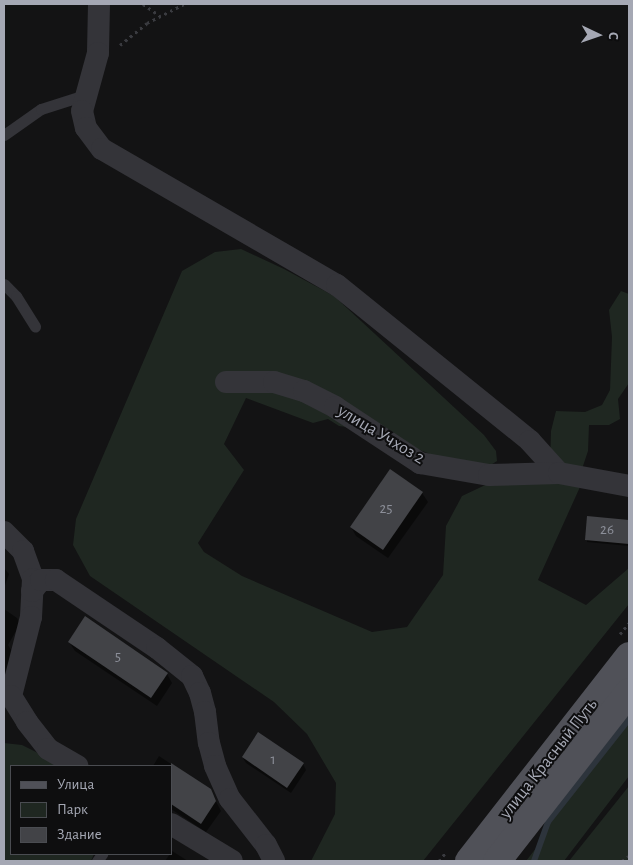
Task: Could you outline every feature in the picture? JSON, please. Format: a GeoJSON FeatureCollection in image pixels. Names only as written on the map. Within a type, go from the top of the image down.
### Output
{"type":"FeatureCollection","features":[{"type":"Feature","properties":{"kind":"main road","name":"улица Красный Путь"},"geometry":{"type":"LineString","coordinates":[[469,861],[629,656]]}},
{"type":"Feature","properties":{"kind":"main road","name":"улица Красный Путь"},"geometry":{"type":"LineString","coordinates":[[498,861],[629,692]]}},
{"type":"Feature","properties":{"kind":"street"},"geometry":{"type":"LineString","coordinates":[[99,4],[98,53],[82,111],[86,128],[102,150],[337,284],[530,441],[559,474]]}},
{"type":"Feature","properties":{"kind":"street","name":"улица Учхоз 2"},"geometry":{"type":"LineString","coordinates":[[226,382],[274,382],[304,391],[335,407],[420,463],[489,475],[559,474],[629,486]]}},
{"type":"Feature","properties":{"kind":"street"},"geometry":{"type":"LineString","coordinates":[[4,532],[24,551],[33,579],[30,617],[8,702],[27,722],[48,749],[75,765]]}},
{"type":"Feature","properties":{"kind":"street"},"geometry":{"type":"LineString","coordinates":[[32,591],[41,580],[56,580],[157,648],[192,676],[200,693],[205,712],[209,743],[215,766],[230,799],[266,845],[274,861]]}},
{"type":"Feature","properties":{"kind":"street"},"geometry":{"type":"LineString","coordinates":[[172,825],[232,861]]}},
{"type":"Feature","properties":{"kind":"lane"},"geometry":{"type":"LineString","coordinates":[[4,135],[41,109],[85,95]]}},
{"type":"Feature","properties":{"kind":"lane"},"geometry":{"type":"LineString","coordinates":[[4,284],[16,296],[35,327]]}},
{"type":"Feature","properties":{"kind":"path"},"geometry":{"type":"LineString","coordinates":[[143,4],[160,16]]}},
{"type":"Feature","properties":{"kind":"path"},"geometry":{"type":"LineString","coordinates":[[94,66],[147,23],[184,4]]}},
{"type":"Feature","properties":{"kind":"path"},"geometry":{"type":"LineString","coordinates":[[622,861],[629,856]]}},
{"type":"Feature","properties":{"kind":"green space"},"geometry":{"type":"Polygon","coordinates":[[[241,249],[284,269],[334,296],[484,435],[496,451],[497,461],[483,470],[461,466],[368,430],[339,426],[328,419],[313,423],[246,398],[224,444],[244,470],[198,543],[204,552],[242,576],[372,632],[407,627],[443,575],[446,526],[462,496],[498,479],[528,478],[580,487],[538,580],[586,605],[629,568],[629,604],[423,861],[311,861],[335,814],[336,783],[307,734],[274,702],[90,576],[73,545],[76,519],[182,271],[215,252],[241,249]]]}},
{"type":"Feature","properties":{"kind":"green space"},"geometry":{"type":"Polygon","coordinates":[[[621,291],[629,294],[629,383],[618,399],[620,419],[609,425],[589,425],[588,451],[582,469],[550,466],[551,431],[556,411],[585,412],[602,405],[610,390],[612,337],[609,310],[621,291]]]}},
{"type":"Feature","properties":{"kind":"green space"},"geometry":{"type":"Polygon","coordinates":[[[629,721],[629,776],[564,861],[526,861],[540,843],[550,819],[629,721]]]}},
{"type":"Feature","properties":{"kind":"green space"},"geometry":{"type":"Polygon","coordinates":[[[4,743],[22,745],[62,765],[10,765],[10,855],[94,855],[91,861],[4,861],[4,743]]]}},
{"type":"Feature","properties":{"kind":"green space"},"geometry":{"type":"Polygon","coordinates":[[[629,786],[629,861],[569,861],[629,786]]]}},
{"type":"Feature","properties":{"kind":"building"},"geometry":{"type":"Polygon","coordinates":[[[390,469],[423,492],[383,550],[350,527],[390,469]]]}},
{"type":"Feature","properties":{"kind":"building"},"geometry":{"type":"Polygon","coordinates":[[[587,516],[629,520],[629,544],[585,540],[587,516]]]}},
{"type":"Feature","properties":{"kind":"building"},"geometry":{"type":"Polygon","coordinates":[[[85,616],[168,673],[151,698],[68,642],[85,616]]]}},
{"type":"Feature","properties":{"kind":"building"},"geometry":{"type":"Polygon","coordinates":[[[258,732],[304,763],[287,788],[242,757],[258,732]]]}},
{"type":"Feature","properties":{"kind":"building"},"geometry":{"type":"Polygon","coordinates":[[[171,763],[211,789],[216,801],[201,824],[172,805],[171,763]]]}},
{"type":"Feature","properties":{"kind":"waterway"},"geometry":{"type":"LineString","coordinates":[[534,861],[548,822],[629,719]]}}]}
